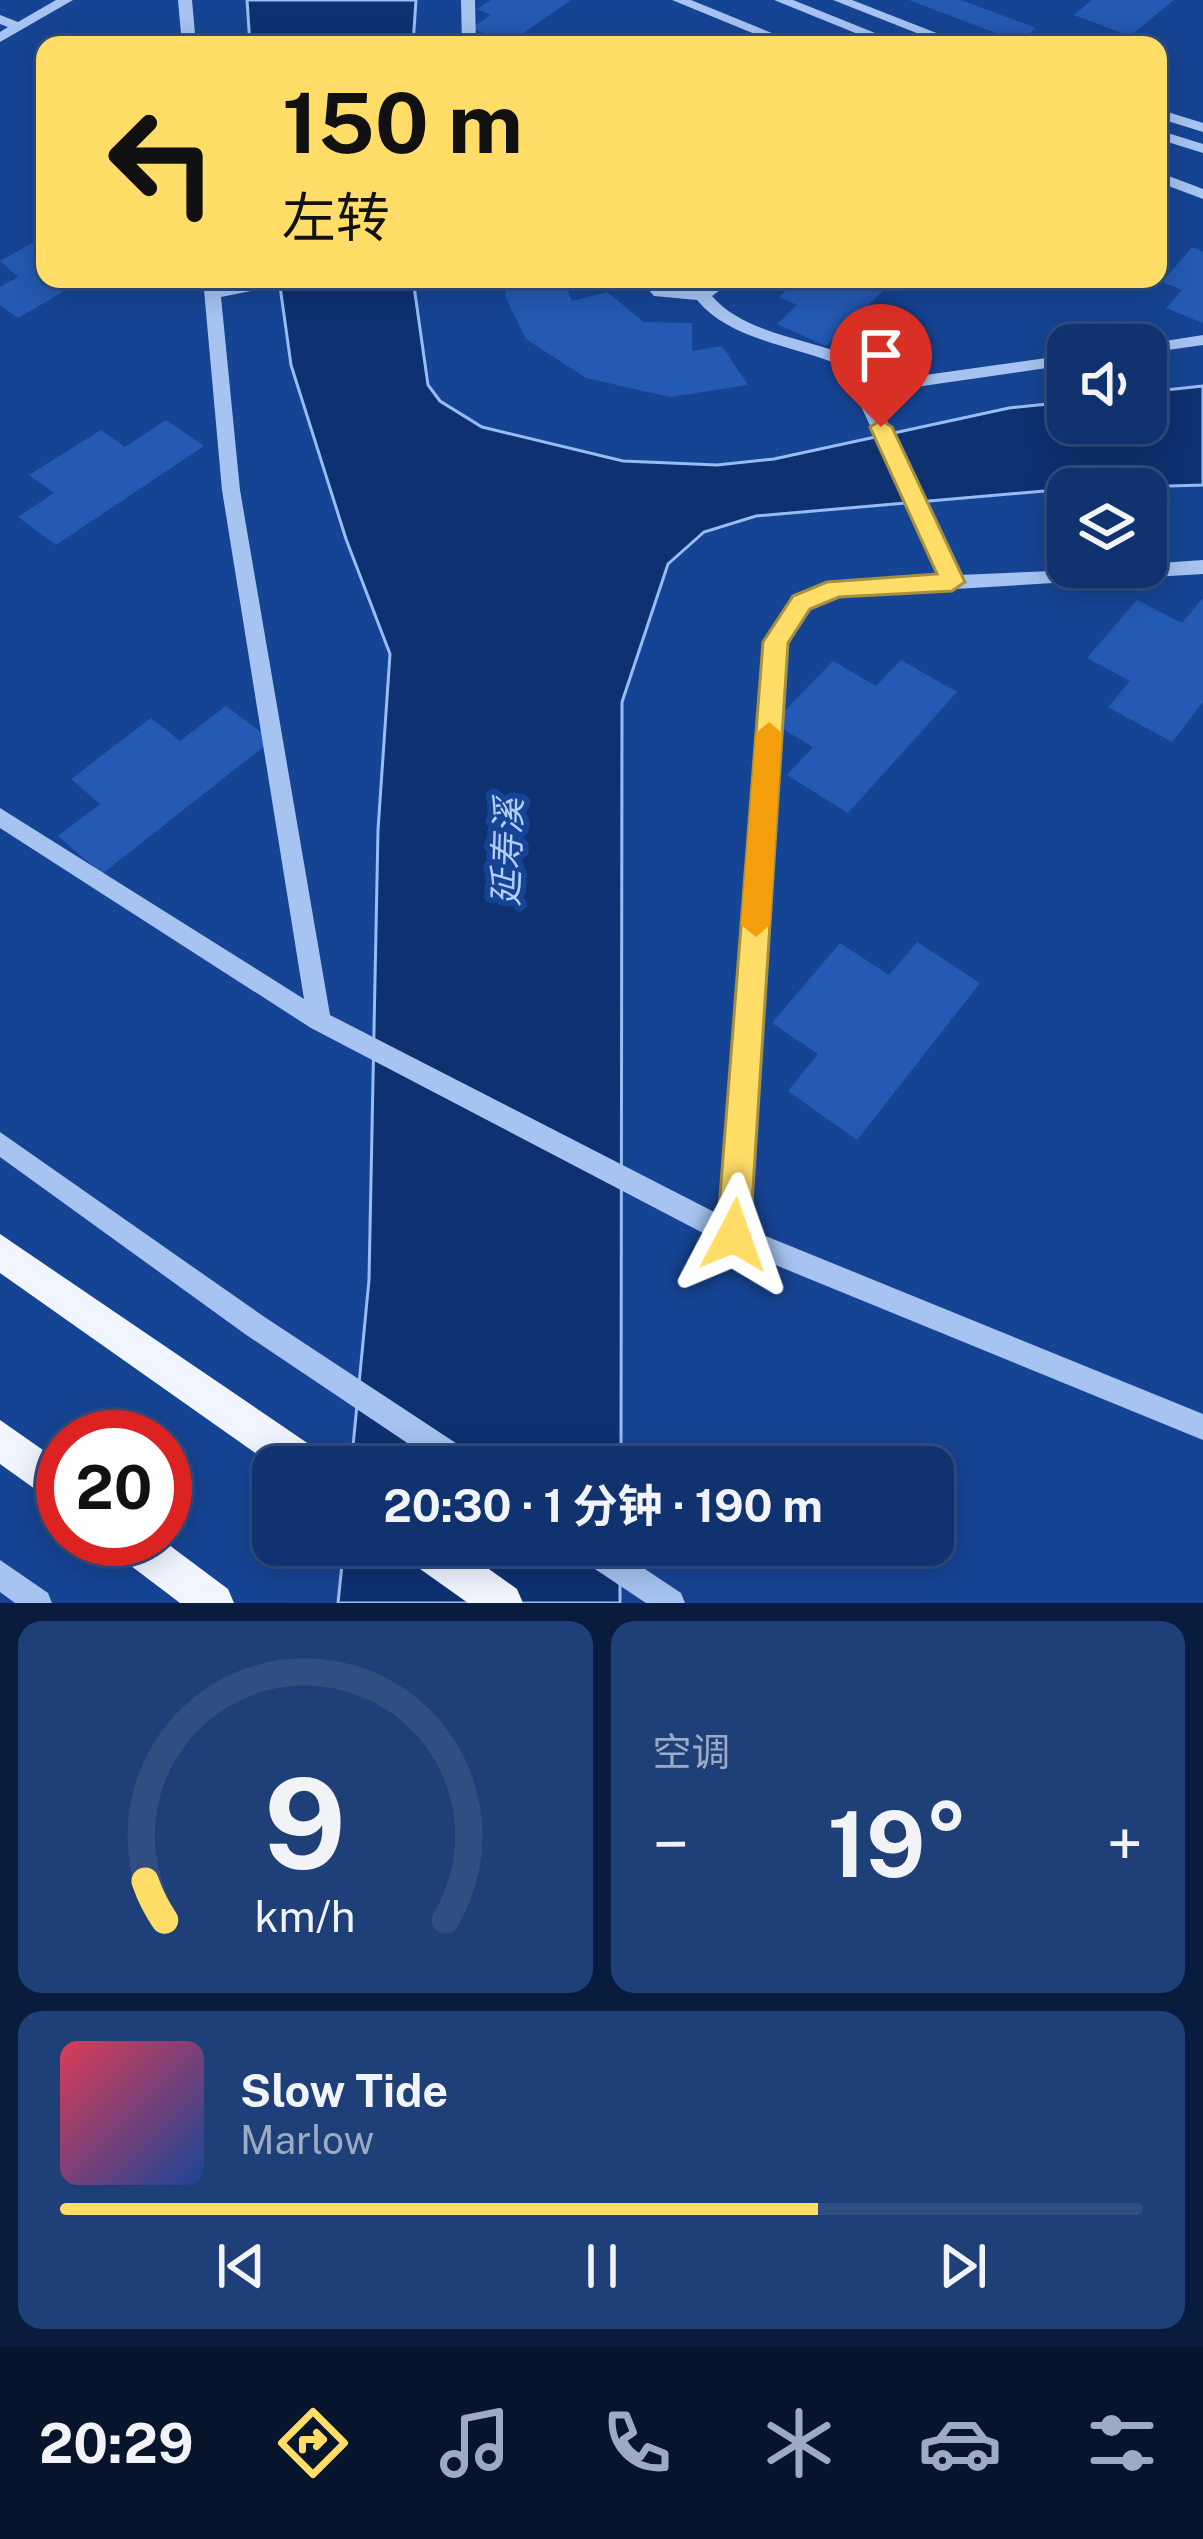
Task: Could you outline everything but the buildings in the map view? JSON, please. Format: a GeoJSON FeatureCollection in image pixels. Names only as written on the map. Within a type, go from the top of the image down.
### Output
{"type":"FeatureCollection","features":[{"type":"Feature","properties":{"kind":"main road"},"geometry":{"type":"LineString","coordinates":[[0,1252],[278,1446]]}},
{"type":"Feature","properties":{"kind":"main road"},"geometry":{"type":"LineString","coordinates":[[0,1439],[36,1468]]}},
{"type":"Feature","properties":{"kind":"main road"},"geometry":{"type":"LineString","coordinates":[[164,1566],[214,1603]]}},
{"type":"Feature","properties":{"kind":"main road"},"geometry":{"type":"LineString","coordinates":[[450,1566],[503,1603]]}},
{"type":"Feature","properties":{"kind":"street"},"geometry":{"type":"LineString","coordinates":[[0,38],[66,0]]}},
{"type":"Feature","properties":{"kind":"street"},"geometry":{"type":"LineString","coordinates":[[185,0],[188,36]]}},
{"type":"Feature","properties":{"kind":"street"},"geometry":{"type":"LineString","coordinates":[[468,0],[469,36]]}},
{"type":"Feature","properties":{"kind":"street"},"geometry":{"type":"LineString","coordinates":[[680,0],[771,36]]}},
{"type":"Feature","properties":{"kind":"street"},"geometry":{"type":"LineString","coordinates":[[781,0],[862,36]]}},
{"type":"Feature","properties":{"kind":"street"},"geometry":{"type":"LineString","coordinates":[[840,0],[936,36]]}},
{"type":"Feature","properties":{"kind":"street"},"geometry":{"type":"LineString","coordinates":[[0,19],[19,27]]}},
{"type":"Feature","properties":{"kind":"street"},"geometry":{"type":"LineString","coordinates":[[1167,116],[1203,128]]}},
{"type":"Feature","properties":{"kind":"street"},"geometry":{"type":"LineString","coordinates":[[1167,137],[1203,149]]}},
{"type":"Feature","properties":{"kind":"street"},"geometry":{"type":"LineString","coordinates":[[1167,181],[1203,194]]}},
{"type":"Feature","properties":{"kind":"street"},"geometry":{"type":"LineString","coordinates":[[212,288],[231,490],[320,1021]]}},
{"type":"Feature","properties":{"kind":"street"},"geometry":{"type":"LineString","coordinates":[[656,288],[702,295],[713,288]]}},
{"type":"Feature","properties":{"kind":"street"},"geometry":{"type":"LineString","coordinates":[[702,295],[709,308],[729,318],[849,362],[952,582]]}},
{"type":"Feature","properties":{"kind":"street"},"geometry":{"type":"LineString","coordinates":[[1167,346],[1203,340]]}},
{"type":"Feature","properties":{"kind":"street"},"geometry":{"type":"LineString","coordinates":[[863,388],[1047,363]]}},
{"type":"Feature","properties":{"kind":"street"},"geometry":{"type":"LineString","coordinates":[[734,1235],[776,642],[802,602],[836,589],[1203,567]]}},
{"type":"Feature","properties":{"kind":"street"},"geometry":{"type":"LineString","coordinates":[[0,817],[320,1021],[734,1235],[1203,1427]]}},
{"type":"Feature","properties":{"kind":"street"},"geometry":{"type":"LineString","coordinates":[[0,1144],[254,1325],[436,1446]]}},
{"type":"Feature","properties":{"kind":"street"},"geometry":{"type":"LineString","coordinates":[[616,1566],[671,1603]]}},
{"type":"Feature","properties":{"kind":"street"},"geometry":{"type":"LineString","coordinates":[[0,1574],[38,1603]]}},
{"type":"Feature","properties":{"kind":"water"},"geometry":{"type":"Polygon","coordinates":[[[247,0],[416,0],[414,36],[249,36],[247,0]]]}},
{"type":"Feature","properties":{"kind":"water","name":"延寿溪"},"geometry":{"type":"Polygon","coordinates":[[[280,288],[414,288],[428,385],[440,401],[482,427],[623,461],[717,465],[774,459],[1009,408],[1047,404],[1047,444],[1167,444],[1167,390],[1203,386],[1203,485],[1167,486],[1167,468],[1047,468],[1047,491],[756,516],[704,532],[668,564],[622,702],[621,1446],[353,1446],[369,1280],[378,830],[390,654],[346,539],[291,365],[280,288]]]}},
{"type":"Feature","properties":{"kind":"water"},"geometry":{"type":"Polygon","coordinates":[[[342,1566],[620,1566],[620,1603],[338,1603],[342,1566]]]}},
{"type":"Feature","properties":{"kind":"slow traffic"},"geometry":{"type":"LineString","coordinates":[[756,925],[769,733]]}},
{"type":"Feature","properties":{"kind":"route"},"geometry":{"type":"LineString","coordinates":[[734,1235],[776,642],[802,602],[836,589],[952,582],[881,427]]}}]}
